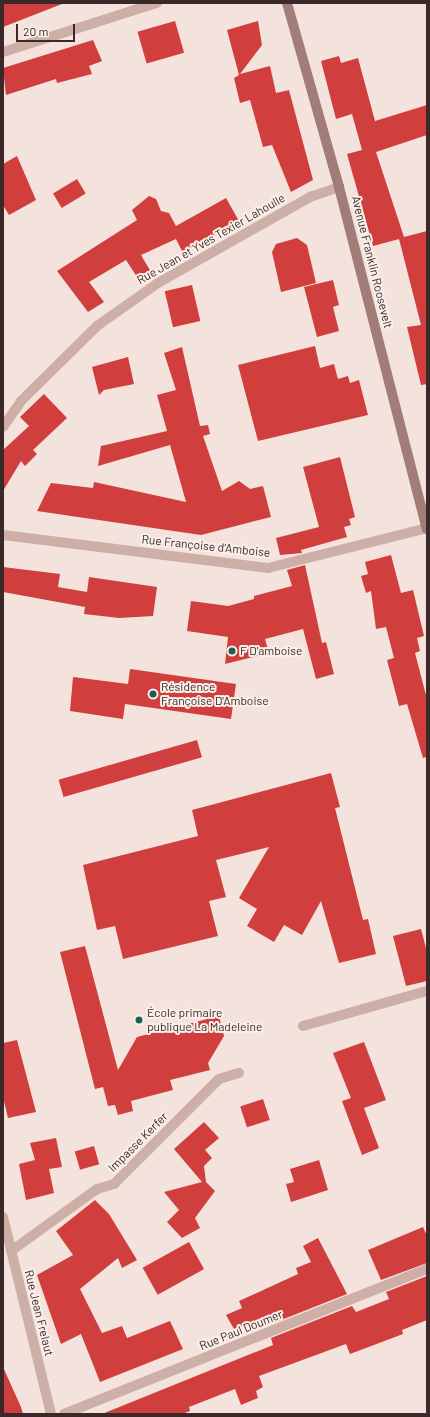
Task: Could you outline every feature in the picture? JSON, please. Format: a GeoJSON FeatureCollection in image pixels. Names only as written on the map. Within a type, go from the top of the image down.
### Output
{"type":"FeatureCollection","features":[{"type":"Feature","properties":{"kind":"main road","name":"Avenue Franklin Roosevelt"},"geometry":{"type":"LineString","coordinates":[[287,3],[339,187],[427,528]]}},
{"type":"Feature","properties":{"kind":"street"},"geometry":{"type":"LineString","coordinates":[[3,52],[157,3]]}},
{"type":"Feature","properties":{"kind":"street","name":"Rue Jean et Yves Texier Lahoulle"},"geometry":{"type":"LineString","coordinates":[[3,427],[21,401],[97,326],[158,283],[310,197],[339,187]]}},
{"type":"Feature","properties":{"kind":"street","name":"Rue Françoise d'Amboise"},"geometry":{"type":"LineString","coordinates":[[3,535],[268,568],[427,528]]}},
{"type":"Feature","properties":{"kind":"street"},"geometry":{"type":"LineString","coordinates":[[303,1026],[427,991]]}},
{"type":"Feature","properties":{"kind":"street","name":"Impasse Kerfer"},"geometry":{"type":"LineString","coordinates":[[11,1251],[97,1189],[114,1184],[219,1079],[239,1073]]}},
{"type":"Feature","properties":{"kind":"street","name":"Rue Jean Frelaut"},"geometry":{"type":"LineString","coordinates":[[3,1217],[51,1414]]}},
{"type":"Feature","properties":{"kind":"street","name":"Rue Paul Doumer"},"geometry":{"type":"LineString","coordinates":[[64,1414],[427,1270]]}},
{"type":"Feature","properties":{"kind":"building"},"geometry":{"type":"Polygon","coordinates":[[[3,3],[61,3],[62,4],[3,27],[3,3]]]}},
{"type":"Feature","properties":{"kind":"building"},"geometry":{"type":"Polygon","coordinates":[[[175,21],[184,53],[147,63],[138,32],[175,21]]]}},
{"type":"Feature","properties":{"kind":"building"},"geometry":{"type":"Polygon","coordinates":[[[258,21],[262,45],[240,74],[270,66],[276,93],[289,90],[313,180],[291,192],[272,145],[263,147],[250,100],[240,103],[234,78],[239,75],[227,30],[258,21]]]}},
{"type":"Feature","properties":{"kind":"building"},"geometry":{"type":"Polygon","coordinates":[[[93,40],[102,61],[89,66],[92,74],[57,83],[56,79],[6,95],[3,68],[93,40]]]}},
{"type":"Feature","properties":{"kind":"building"},"geometry":{"type":"Polygon","coordinates":[[[339,56],[341,63],[358,58],[375,121],[427,105],[427,135],[376,152],[404,237],[427,231],[427,384],[421,385],[407,327],[421,325],[399,239],[373,246],[347,154],[362,150],[352,114],[336,119],[321,61],[339,56]]]}},
{"type":"Feature","properties":{"kind":"building"},"geometry":{"type":"Polygon","coordinates":[[[17,156],[36,200],[9,215],[3,205],[3,164],[17,156]]]}},
{"type":"Feature","properties":{"kind":"building"},"geometry":{"type":"Polygon","coordinates":[[[77,179],[86,194],[62,208],[53,193],[77,179]]]}},
{"type":"Feature","properties":{"kind":"building"},"geometry":{"type":"Polygon","coordinates":[[[149,196],[156,199],[161,211],[169,213],[176,226],[226,198],[239,221],[183,253],[176,239],[141,255],[151,272],[139,280],[126,260],[89,282],[104,302],[88,312],[57,271],[137,220],[132,210],[149,196]]]}},
{"type":"Feature","properties":{"kind":"building"},"geometry":{"type":"Polygon","coordinates":[[[297,238],[307,245],[316,283],[281,292],[272,252],[276,244],[297,238]]]}},
{"type":"Feature","properties":{"kind":"building"},"geometry":{"type":"Polygon","coordinates":[[[333,280],[339,305],[333,307],[339,331],[317,337],[304,287],[333,280]]]}},
{"type":"Feature","properties":{"kind":"building"},"geometry":{"type":"Polygon","coordinates":[[[192,285],[200,321],[173,327],[165,291],[192,285]]]}},
{"type":"Feature","properties":{"kind":"building"},"geometry":{"type":"Polygon","coordinates":[[[315,346],[320,368],[334,364],[338,379],[348,376],[350,383],[359,380],[368,415],[258,441],[238,365],[315,346]]]}},
{"type":"Feature","properties":{"kind":"building"},"geometry":{"type":"Polygon","coordinates":[[[182,347],[200,426],[208,425],[210,434],[203,436],[222,491],[239,481],[250,489],[263,486],[271,517],[201,535],[37,511],[51,483],[93,488],[94,482],[186,502],[170,445],[98,466],[101,446],[167,431],[157,395],[176,390],[164,353],[182,347]]]}},
{"type":"Feature","properties":{"kind":"building"},"geometry":{"type":"Polygon","coordinates":[[[128,357],[134,384],[104,390],[99,395],[92,367],[128,357]]]}},
{"type":"Feature","properties":{"kind":"building"},"geometry":{"type":"Polygon","coordinates":[[[44,394],[67,418],[33,450],[37,454],[25,466],[21,461],[3,491],[3,450],[29,426],[20,417],[44,394]]]}},
{"type":"Feature","properties":{"kind":"building"},"geometry":{"type":"Polygon","coordinates":[[[340,457],[355,517],[349,519],[351,525],[344,527],[347,537],[301,550],[302,553],[280,555],[276,538],[319,527],[303,467],[340,457]]]}},
{"type":"Feature","properties":{"kind":"building"},"geometry":{"type":"Polygon","coordinates":[[[391,555],[401,593],[413,590],[424,636],[417,638],[420,651],[415,653],[427,699],[427,757],[423,758],[407,704],[399,706],[387,660],[394,658],[386,627],[376,629],[371,591],[366,593],[361,576],[368,574],[365,562],[391,555]]]}},
{"type":"Feature","properties":{"kind":"building"},"geometry":{"type":"Polygon","coordinates":[[[305,565],[322,643],[326,642],[334,674],[316,679],[303,629],[265,639],[269,653],[225,664],[228,637],[187,631],[191,601],[228,606],[254,599],[254,596],[292,586],[287,570],[305,565]]]}},
{"type":"Feature","properties":{"kind":"building"},"geometry":{"type":"Polygon","coordinates":[[[3,567],[60,574],[58,587],[87,592],[89,577],[157,587],[153,616],[119,618],[84,614],[85,607],[3,592],[3,567]]]}},
{"type":"Feature","properties":{"kind":"building","name":"Résidence Françoise D'Amboise"},"geometry":{"type":"Polygon","coordinates":[[[130,669],[236,684],[231,719],[125,704],[123,719],[70,711],[73,677],[128,684],[130,669]]]}},
{"type":"Feature","properties":{"kind":"building"},"geometry":{"type":"Polygon","coordinates":[[[197,740],[202,757],[64,797],[59,780],[197,740]]]}},
{"type":"Feature","properties":{"kind":"building"},"geometry":{"type":"Polygon","coordinates":[[[331,773],[340,807],[335,808],[363,920],[368,919],[376,954],[339,963],[321,901],[302,935],[284,925],[274,942],[247,926],[257,909],[239,898],[269,847],[216,860],[226,897],[209,901],[218,936],[123,959],[115,926],[97,930],[83,865],[198,836],[192,810],[331,773]]]}},
{"type":"Feature","properties":{"kind":"building"},"geometry":{"type":"Polygon","coordinates":[[[421,929],[427,952],[427,981],[406,986],[393,936],[421,929]]]}},
{"type":"Feature","properties":{"kind":"building"},"geometry":{"type":"Polygon","coordinates":[[[85,946],[118,1070],[137,1037],[219,1016],[224,1036],[208,1063],[210,1070],[170,1080],[173,1090],[131,1101],[133,1111],[118,1115],[115,1105],[108,1106],[103,1087],[95,1089],[60,952],[85,946]]]}},
{"type":"Feature","properties":{"kind":"building"},"geometry":{"type":"Polygon","coordinates":[[[17,1040],[36,1112],[8,1118],[3,1097],[3,1043],[17,1040]]]}},
{"type":"Feature","properties":{"kind":"building"},"geometry":{"type":"Polygon","coordinates":[[[364,1042],[386,1100],[364,1108],[379,1148],[362,1155],[342,1101],[351,1098],[333,1053],[364,1042]]]}},
{"type":"Feature","properties":{"kind":"building"},"geometry":{"type":"Polygon","coordinates":[[[263,1099],[270,1120],[247,1127],[240,1106],[263,1099]]]}},
{"type":"Feature","properties":{"kind":"building"},"geometry":{"type":"Polygon","coordinates":[[[204,1122],[219,1138],[205,1150],[212,1158],[204,1166],[206,1182],[215,1191],[195,1218],[200,1228],[182,1238],[167,1222],[179,1210],[164,1192],[202,1182],[174,1149],[204,1122]]]}},
{"type":"Feature","properties":{"kind":"building"},"geometry":{"type":"Polygon","coordinates":[[[56,1138],[62,1167],[49,1169],[54,1193],[26,1200],[19,1164],[35,1160],[30,1143],[56,1138]]]}},
{"type":"Feature","properties":{"kind":"building"},"geometry":{"type":"Polygon","coordinates":[[[94,1146],[99,1164],[80,1170],[75,1152],[94,1146]]]}},
{"type":"Feature","properties":{"kind":"building"},"geometry":{"type":"Polygon","coordinates":[[[319,1160],[328,1190],[291,1202],[286,1184],[294,1182],[290,1169],[319,1160]]]}},
{"type":"Feature","properties":{"kind":"building"},"geometry":{"type":"Polygon","coordinates":[[[95,1200],[109,1214],[137,1260],[122,1268],[118,1258],[80,1289],[102,1333],[122,1326],[127,1338],[170,1321],[183,1349],[100,1382],[81,1334],[61,1344],[37,1275],[73,1255],[56,1231],[95,1200]]]}},
{"type":"Feature","properties":{"kind":"building"},"geometry":{"type":"Polygon","coordinates":[[[423,1227],[427,1236],[427,1263],[381,1280],[368,1250],[423,1227]]]}},
{"type":"Feature","properties":{"kind":"building"},"geometry":{"type":"Polygon","coordinates":[[[318,1238],[347,1294],[266,1326],[263,1318],[234,1329],[226,1315],[242,1308],[239,1301],[298,1274],[296,1268],[311,1262],[303,1246],[318,1238]]]}},
{"type":"Feature","properties":{"kind":"building"},"geometry":{"type":"Polygon","coordinates":[[[189,1242],[204,1269],[158,1295],[143,1268],[189,1242]]]}},
{"type":"Feature","properties":{"kind":"building"},"geometry":{"type":"Polygon","coordinates":[[[427,1276],[427,1320],[402,1330],[403,1334],[350,1354],[346,1344],[259,1376],[263,1387],[256,1391],[258,1398],[241,1405],[235,1389],[189,1407],[190,1411],[182,1414],[102,1414],[273,1345],[271,1338],[352,1306],[356,1312],[389,1299],[386,1292],[427,1276]]]}},
{"type":"Feature","properties":{"kind":"building"},"geometry":{"type":"Polygon","coordinates":[[[3,1367],[21,1407],[23,1414],[3,1414],[3,1367]]]}},
{"type":"Feature","properties":{"kind":"place","name":"F D'amboise"},"geometry":{"type":"Point","coordinates":[232,651]}},
{"type":"Feature","properties":{"kind":"place","name":"Résidence Françoise D'Amboise"},"geometry":{"type":"Point","coordinates":[153,694]}},
{"type":"Feature","properties":{"kind":"place","name":"École primaire publique La Madeleine"},"geometry":{"type":"Point","coordinates":[139,1020]}}]}
